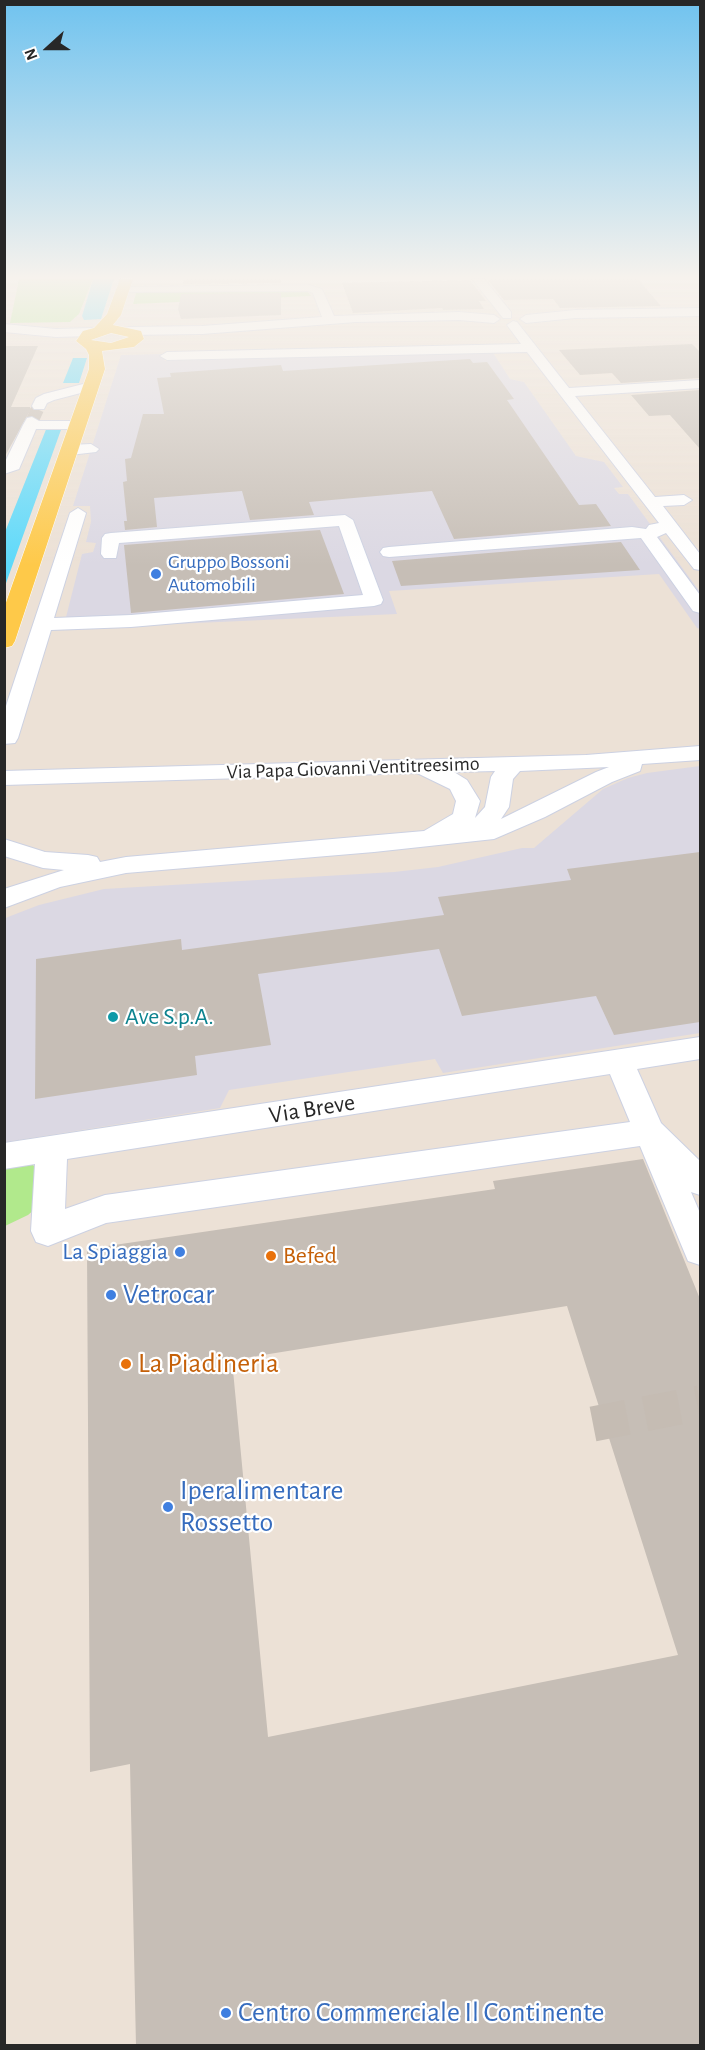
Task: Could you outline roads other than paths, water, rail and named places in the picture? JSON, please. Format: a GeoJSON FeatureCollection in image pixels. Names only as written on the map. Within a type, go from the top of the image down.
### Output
{"type":"FeatureCollection","features":[{"type":"Feature","properties":{"kind":"main road"},"geometry":{"type":"LineString","coordinates":[[4,641],[94,377]]}},
{"type":"Feature","properties":{"kind":"street"},"geometry":{"type":"LineString","coordinates":[[551,375],[700,565]]}},
{"type":"Feature","properties":{"kind":"street"},"geometry":{"type":"LineString","coordinates":[[39,406],[41,401],[94,377]]}},
{"type":"Feature","properties":{"kind":"street"},"geometry":{"type":"LineString","coordinates":[[541,389],[700,384]]}},
{"type":"Feature","properties":{"kind":"street"},"geometry":{"type":"LineString","coordinates":[[4,469],[13,466],[31,423],[79,425]]}},
{"type":"Feature","properties":{"kind":"street"},"geometry":{"type":"LineString","coordinates":[[70,450],[91,450]]}},
{"type":"Feature","properties":{"kind":"street"},"geometry":{"type":"LineString","coordinates":[[593,452],[613,453]]}},
{"type":"Feature","properties":{"kind":"street"},"geometry":{"type":"LineString","coordinates":[[651,502],[684,500]]}},
{"type":"Feature","properties":{"kind":"street"},"geometry":{"type":"LineString","coordinates":[[7,738],[63,559],[81,517],[46,521]]}},
{"type":"Feature","properties":{"kind":"street"},"geometry":{"type":"LineString","coordinates":[[43,624],[374,600],[345,520],[111,538],[110,554]]}},
{"type":"Feature","properties":{"kind":"street"},"geometry":{"type":"LineString","coordinates":[[389,552],[632,532],[648,534],[655,529],[671,527]]}},
{"type":"Feature","properties":{"kind":"street"},"geometry":{"type":"LineString","coordinates":[[648,534],[700,607]]}},
{"type":"Feature","properties":{"kind":"street"},"geometry":{"type":"LineString","coordinates":[[33,559],[63,559]]}},
{"type":"Feature","properties":{"kind":"street","name":"Via Papa Giovanni Ventitreesimo"},"geometry":{"type":"LineString","coordinates":[[4,778],[521,763],[700,753]]}},
{"type":"Feature","properties":{"kind":"street"},"geometry":{"type":"LineString","coordinates":[[4,899],[55,880],[126,865],[425,840],[494,831],[604,777],[659,757]]}},
{"type":"Feature","properties":{"kind":"street"},"geometry":{"type":"LineString","coordinates":[[458,836],[471,831],[491,816],[497,807],[502,777],[521,763],[538,776],[541,789],[520,820]]}},
{"type":"Feature","properties":{"kind":"street"},"geometry":{"type":"LineString","coordinates":[[414,765],[450,779],[459,785],[468,801],[467,809],[456,825],[425,840]]}},
{"type":"Feature","properties":{"kind":"street"},"geometry":{"type":"LineString","coordinates":[[4,847],[43,860],[126,865]]}},
{"type":"Feature","properties":{"kind":"street","name":"Via Breve"},"geometry":{"type":"LineString","coordinates":[[4,1156],[700,1048]]}},
{"type":"Feature","properties":{"kind":"street"},"geometry":{"type":"LineString","coordinates":[[619,1061],[700,1250]]}},
{"type":"Feature","properties":{"kind":"street"},"geometry":{"type":"LineString","coordinates":[[52,1149],[48,1231],[105,1209],[650,1132]]}},
{"type":"Feature","properties":{"kind":"street"},"geometry":{"type":"LineString","coordinates":[[650,1132],[700,1181]]}},
{"type":"Feature","properties":{"kind":"water"},"geometry":{"type":"Polygon","coordinates":[[[66,375],[82,375],[79,383],[63,383],[66,375]]]}},
{"type":"Feature","properties":{"kind":"water"},"geometry":{"type":"Polygon","coordinates":[[[47,427],[62,427],[5,586],[5,532],[47,427]]]}},
{"type":"Feature","properties":{"kind":"tunnel"},"geometry":{"type":"LineString","coordinates":[[32,421],[39,406]]}},
{"type":"Feature","properties":{"kind":"tunnel"},"geometry":{"type":"LineString","coordinates":[[593,1424],[700,1403]]}},
{"type":"Feature","properties":{"kind":"place","name":"Gruppo Bossoni Automobili"},"geometry":{"type":"Point","coordinates":[156,574]}},
{"type":"Feature","properties":{"kind":"place","name":"Ave S.p.A."},"geometry":{"type":"Point","coordinates":[113,1017]}},
{"type":"Feature","properties":{"kind":"place","name":"La Spiaggia"},"geometry":{"type":"Point","coordinates":[180,1252]}},
{"type":"Feature","properties":{"kind":"place","name":"Befed"},"geometry":{"type":"Point","coordinates":[271,1256]}},
{"type":"Feature","properties":{"kind":"place","name":"Vetrocar"},"geometry":{"type":"Point","coordinates":[111,1295]}},
{"type":"Feature","properties":{"kind":"place","name":"La Piadineria"},"geometry":{"type":"Point","coordinates":[126,1364]}},
{"type":"Feature","properties":{"kind":"place","name":"Iperalimentare Rossetto"},"geometry":{"type":"Point","coordinates":[168,1507]}},
{"type":"Feature","properties":{"kind":"place","name":"Centro Commerciale Il Continente"},"geometry":{"type":"Point","coordinates":[226,2013]}}]}
